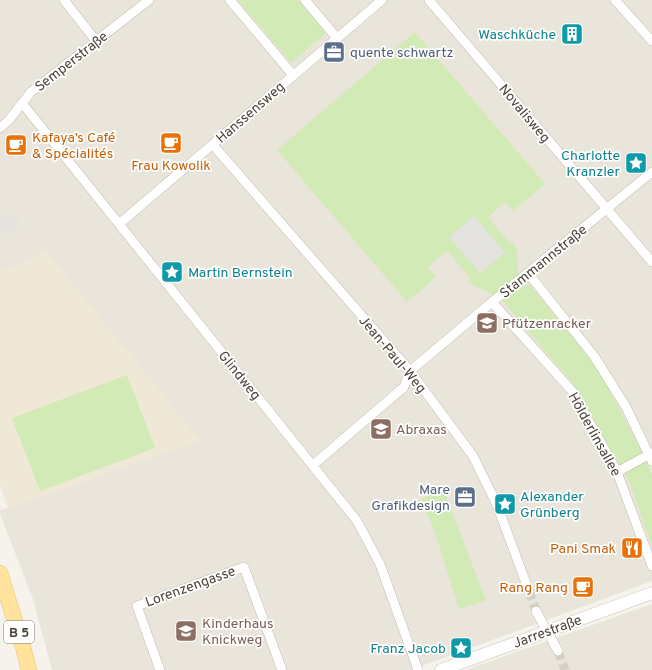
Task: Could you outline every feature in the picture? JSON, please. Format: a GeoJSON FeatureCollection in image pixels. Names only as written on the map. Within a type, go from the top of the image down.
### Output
{"type":"FeatureCollection","features":[{"type":"Feature","properties":{"kind":"main road","name":"B 5"},"geometry":{"type":"LineString","coordinates":[[0,573],[19,632],[29,670]]}},
{"type":"Feature","properties":{"kind":"street"},"geometry":{"type":"LineString","coordinates":[[64,0],[96,42]]}},
{"type":"Feature","properties":{"kind":"street","name":"Semperstraße"},"geometry":{"type":"LineString","coordinates":[[0,128],[9,120],[31,92],[149,0]]}},
{"type":"Feature","properties":{"kind":"street"},"geometry":{"type":"LineString","coordinates":[[230,0],[293,75]]}},
{"type":"Feature","properties":{"kind":"street"},"geometry":{"type":"LineString","coordinates":[[305,0],[337,38]]}},
{"type":"Feature","properties":{"kind":"street","name":"Hanssensweg"},"geometry":{"type":"LineString","coordinates":[[119,224],[382,0]]}},
{"type":"Feature","properties":{"kind":"street","name":"Novalisweg"},"geometry":{"type":"LineString","coordinates":[[429,0],[652,262]]}},
{"type":"Feature","properties":{"kind":"street"},"geometry":{"type":"LineString","coordinates":[[615,0],[652,41]]}},
{"type":"Feature","properties":{"kind":"street","name":"Glindweg"},"geometry":{"type":"LineString","coordinates":[[22,103],[357,521],[380,564],[418,670]]}},
{"type":"Feature","properties":{"kind":"street","name":"Jean-Paul-Weg"},"geometry":{"type":"LineString","coordinates":[[213,145],[410,372],[473,456],[497,505],[529,591]]}},
{"type":"Feature","properties":{"kind":"street","name":"Stammannstraße"},"geometry":{"type":"LineString","coordinates":[[313,465],[404,387],[410,372],[492,302],[652,172]]}},
{"type":"Feature","properties":{"kind":"street"},"geometry":{"type":"LineString","coordinates":[[528,273],[594,356],[626,408],[651,456],[617,472]]}},
{"type":"Feature","properties":{"kind":"street","name":"Hölderlinsallee"},"geometry":{"type":"LineString","coordinates":[[492,302],[572,391],[617,472],[652,566]]}},
{"type":"Feature","properties":{"kind":"street","name":"Lorenzengasse"},"geometry":{"type":"LineString","coordinates":[[160,670],[137,606],[244,567],[282,670]]}},
{"type":"Feature","properties":{"kind":"street","name":"Jarrestraße"},"geometry":{"type":"LineString","coordinates":[[441,670],[652,593]]}},
{"type":"Feature","properties":{"kind":"street"},"geometry":{"type":"LineString","coordinates":[[536,611],[546,632],[558,651]]}},
{"type":"Feature","properties":{"kind":"shaded area"},"geometry":{"type":"Polygon","coordinates":[[[0,0],[652,0],[652,475],[646,459],[502,299],[573,384],[629,482],[652,547],[652,581],[411,670],[52,670],[33,599],[0,514],[0,510],[8,508],[45,250],[34,259],[0,272],[0,0]]]}},
{"type":"Feature","properties":{"kind":"shaded area"},"geometry":{"type":"Polygon","coordinates":[[[13,212],[21,224],[0,237],[0,220],[13,212]]]}},
{"type":"Feature","properties":{"kind":"shaded area"},"geometry":{"type":"Polygon","coordinates":[[[474,216],[505,253],[480,273],[449,237],[474,216]]]}},
{"type":"Feature","properties":{"kind":"shaded area"},"geometry":{"type":"Polygon","coordinates":[[[45,250],[201,441],[8,508],[0,485],[0,272],[34,259],[45,250]]]}},
{"type":"Feature","properties":{"kind":"shaded area"},"geometry":{"type":"Polygon","coordinates":[[[652,604],[652,670],[466,670],[652,604]]]}},
{"type":"Feature","properties":{"kind":"green space"},"geometry":{"type":"Polygon","coordinates":[[[238,0],[298,0],[326,33],[291,63],[238,0]]]}},
{"type":"Feature","properties":{"kind":"green space"},"geometry":{"type":"Polygon","coordinates":[[[415,32],[545,184],[513,211],[505,202],[488,217],[510,243],[512,242],[516,247],[520,286],[530,285],[598,369],[646,459],[652,475],[652,547],[629,482],[573,384],[501,299],[471,284],[468,281],[470,278],[447,251],[428,267],[436,277],[407,302],[277,150],[415,32]]]}},
{"type":"Feature","properties":{"kind":"green space"},"geometry":{"type":"Polygon","coordinates":[[[127,375],[155,448],[40,491],[12,418],[127,375]]]}},
{"type":"Feature","properties":{"kind":"green space"},"geometry":{"type":"Polygon","coordinates":[[[443,489],[486,600],[459,609],[433,526],[419,500],[443,489]]]}},
{"type":"Feature","properties":{"kind":"tunnel"},"geometry":{"type":"LineString","coordinates":[[529,591],[536,611]]}},
{"type":"Feature","properties":{"kind":"tunnel"},"geometry":{"type":"LineString","coordinates":[[558,651],[565,670]]}},
{"type":"Feature","properties":{"kind":"place","name":"Waschküche"},"geometry":{"type":"Point","coordinates":[572,34]}},
{"type":"Feature","properties":{"kind":"place","name":"quente schwartz"},"geometry":{"type":"Point","coordinates":[334,52]}},
{"type":"Feature","properties":{"kind":"place","name":"Frau Kowolik"},"geometry":{"type":"Point","coordinates":[171,143]}},
{"type":"Feature","properties":{"kind":"place","name":"Kafaya’s Café & Spécialités"},"geometry":{"type":"Point","coordinates":[16,145]}},
{"type":"Feature","properties":{"kind":"place","name":"Charlotte Kranzler"},"geometry":{"type":"Point","coordinates":[636,163]}},
{"type":"Feature","properties":{"kind":"place","name":"Martin Bernstein"},"geometry":{"type":"Point","coordinates":[172,272]}},
{"type":"Feature","properties":{"kind":"place","name":"Pfützenracker"},"geometry":{"type":"Point","coordinates":[487,323]}},
{"type":"Feature","properties":{"kind":"place","name":"Abraxas"},"geometry":{"type":"Point","coordinates":[381,429]}},
{"type":"Feature","properties":{"kind":"place","name":"Mare Grafikdesign"},"geometry":{"type":"Point","coordinates":[465,497]}},
{"type":"Feature","properties":{"kind":"place","name":"Alexander Grünberg"},"geometry":{"type":"Point","coordinates":[505,504]}},
{"type":"Feature","properties":{"kind":"place","name":"Pani Smak"},"geometry":{"type":"Point","coordinates":[632,548]}},
{"type":"Feature","properties":{"kind":"place","name":"Rang Rang"},"geometry":{"type":"Point","coordinates":[583,587]}},
{"type":"Feature","properties":{"kind":"place","name":"Kinderhaus Knickweg"},"geometry":{"type":"Point","coordinates":[186,631]}},
{"type":"Feature","properties":{"kind":"place","name":"Franz Jacob"},"geometry":{"type":"Point","coordinates":[461,648]}}]}
